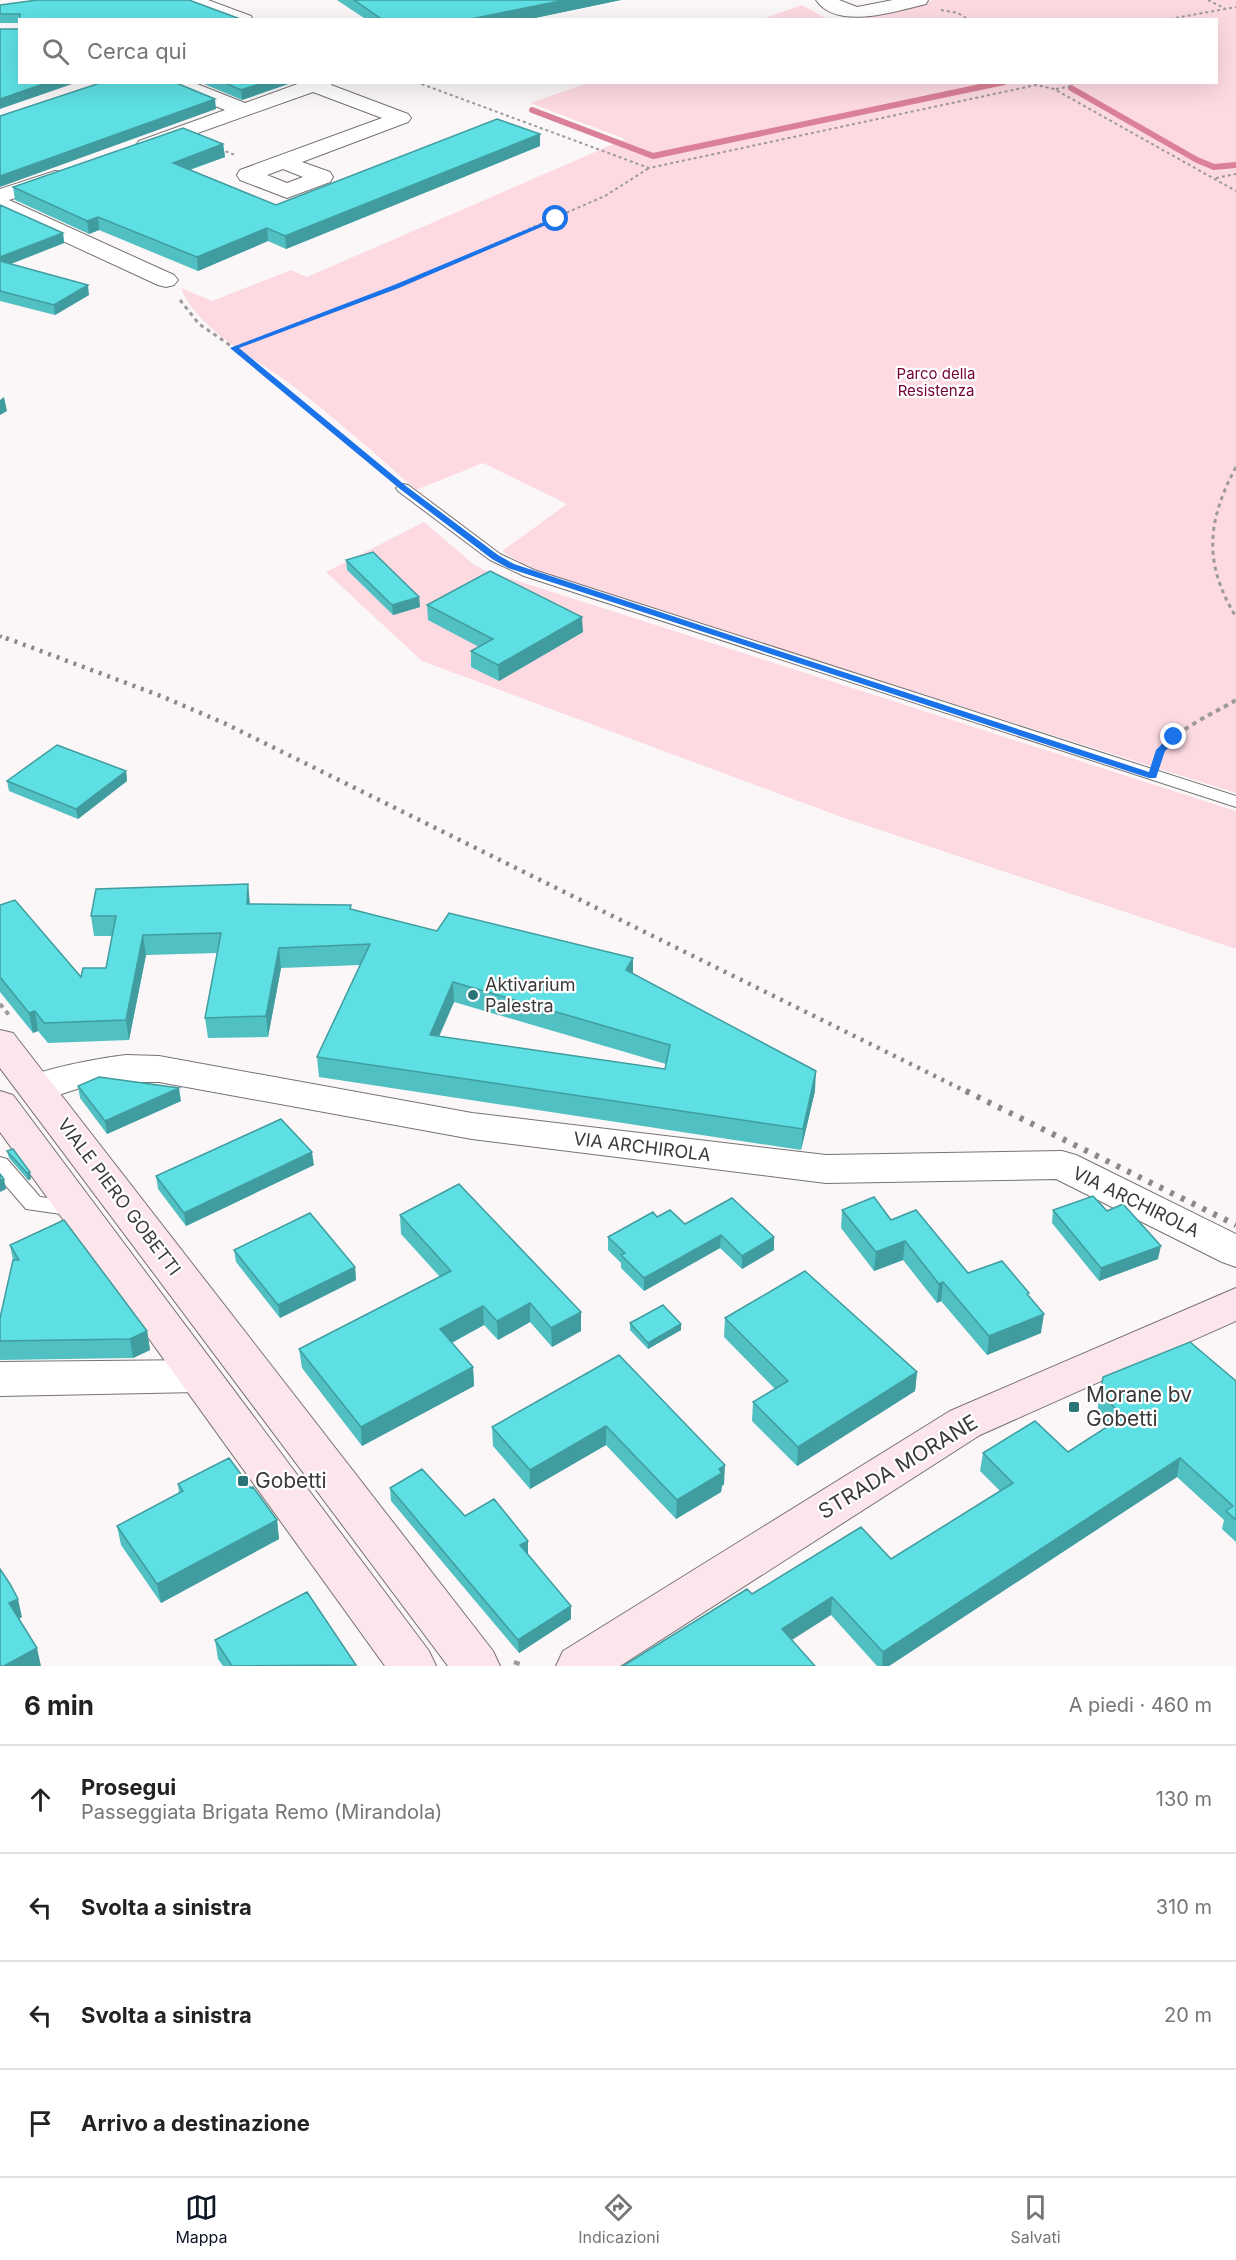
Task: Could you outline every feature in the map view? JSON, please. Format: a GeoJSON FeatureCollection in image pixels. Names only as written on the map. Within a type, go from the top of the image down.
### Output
{"type":"FeatureCollection","features":[{"type":"Feature","properties":{"kind":"main road","name":"VIALE PIERO GOBETTI"},"geometry":{"type":"LineString","coordinates":[[0,1042],[9,1101],[75,1208],[412,1666]]}},
{"type":"Feature","properties":{"kind":"main road","name":"VIALE PIERO GOBETTI"},"geometry":{"type":"LineString","coordinates":[[9,1101],[238,1353],[476,1666]]}},
{"type":"Feature","properties":{"kind":"main road","name":"STRADA MORANE"},"geometry":{"type":"LineString","coordinates":[[580,1666],[965,1423],[1236,1304]]}},
{"type":"Feature","properties":{"kind":"main road"},"geometry":{"type":"LineString","coordinates":[[198,1376],[238,1353]]}},
{"type":"Feature","properties":{"kind":"street"},"geometry":{"type":"LineString","coordinates":[[191,0],[239,18]]}},
{"type":"Feature","properties":{"kind":"street"},"geometry":{"type":"LineString","coordinates":[[825,0],[849,12],[857,13],[919,0]]}},
{"type":"Feature","properties":{"kind":"street"},"geometry":{"type":"LineString","coordinates":[[178,84],[244,110]]}},
{"type":"Feature","properties":{"kind":"street"},"geometry":{"type":"LineString","coordinates":[[124,153],[319,84],[400,118],[275,165]]}},
{"type":"Feature","properties":{"kind":"street"},"geometry":{"type":"LineString","coordinates":[[0,196],[79,168]]}},
{"type":"Feature","properties":{"kind":"street"},"geometry":{"type":"LineString","coordinates":[[0,204],[166,280]]}},
{"type":"Feature","properties":{"kind":"street","name":"VIA ARCHIROLA"},"geometry":{"type":"LineString","coordinates":[[9,1101],[99,1069],[126,1066],[159,1069],[472,1126],[826,1169],[1062,1165],[1236,1252]]}},
{"type":"Feature","properties":{"kind":"street"},"geometry":{"type":"LineString","coordinates":[[0,1379],[198,1376]]}},
{"type":"Feature","properties":{"kind":"lane"},"geometry":{"type":"LineString","coordinates":[[403,488],[495,557],[529,573],[1236,802]]}},
{"type":"Feature","properties":{"kind":"lane"},"geometry":{"type":"LineString","coordinates":[[0,1164],[34,1204],[75,1208]]}},
{"type":"Feature","properties":{"kind":"path"},"geometry":{"type":"LineString","coordinates":[[1208,0],[1226,9]]}},
{"type":"Feature","properties":{"kind":"path"},"geometry":{"type":"LineString","coordinates":[[1175,18],[1236,7]]}},
{"type":"Feature","properties":{"kind":"path"},"geometry":{"type":"LineString","coordinates":[[421,84],[649,168]]}},
{"type":"Feature","properties":{"kind":"path"},"geometry":{"type":"LineString","coordinates":[[1054,90],[1072,84]]}},
{"type":"Feature","properties":{"kind":"path"},"geometry":{"type":"LineString","coordinates":[[234,348],[396,287],[580,209],[649,168],[1026,86],[1041,85],[1054,90],[1236,190]]}},
{"type":"Feature","properties":{"kind":"path"},"geometry":{"type":"LineString","coordinates":[[180,133],[275,165]]}},
{"type":"Feature","properties":{"kind":"path"},"geometry":{"type":"LineString","coordinates":[[1215,178],[1236,174]]}},
{"type":"Feature","properties":{"kind":"path"},"geometry":{"type":"LineString","coordinates":[[166,280],[199,324],[234,348],[403,488]]}},
{"type":"Feature","properties":{"kind":"path"},"geometry":{"type":"LineString","coordinates":[[1236,467],[1215,514],[1212,555],[1214,575],[1236,617]]}},
{"type":"Feature","properties":{"kind":"path"},"geometry":{"type":"LineString","coordinates":[[1152,776],[1160,750],[1164,745],[1184,730],[1236,700]]}},
{"type":"Feature","properties":{"kind":"green space","name":"Parco della Resistenza"},"geometry":{"type":"Polygon","coordinates":[[[934,0],[1236,0],[1236,793],[555,578],[520,563],[502,551],[567,504],[483,463],[416,490],[354,435],[289,383],[213,330],[189,303],[181,288],[212,301],[291,270],[307,277],[625,139],[530,103],[585,84],[1218,84],[1218,18],[864,18],[934,0]]]}},
{"type":"Feature","properties":{"kind":"green space"},"geometry":{"type":"Polygon","coordinates":[[[802,5],[825,18],[765,18],[802,5]]]}},
{"type":"Feature","properties":{"kind":"green space"},"geometry":{"type":"Polygon","coordinates":[[[424,522],[472,563],[484,570],[1236,811],[1236,949],[841,817],[422,661],[326,572],[424,522]]]}},
{"type":"Feature","properties":{"kind":"building"},"geometry":{"type":"Polygon","coordinates":[[[37,0],[189,0],[238,18],[20,18],[20,14],[0,14],[0,5],[37,0]]]}},
{"type":"Feature","properties":{"kind":"building"},"geometry":{"type":"Polygon","coordinates":[[[354,0],[565,0],[476,18],[380,18],[354,0]]]}},
{"type":"Feature","properties":{"kind":"building"},"geometry":{"type":"Polygon","coordinates":[[[0,29],[18,29],[18,84],[43,84],[0,99],[0,29]]]}},
{"type":"Feature","properties":{"kind":"building"},"geometry":{"type":"Polygon","coordinates":[[[97,84],[179,84],[215,99],[0,176],[0,116],[97,84]]]}},
{"type":"Feature","properties":{"kind":"building"},"geometry":{"type":"Polygon","coordinates":[[[227,84],[259,84],[241,90],[227,84]]]}},
{"type":"Feature","properties":{"kind":"building"},"geometry":{"type":"Polygon","coordinates":[[[497,119],[540,134],[285,236],[267,228],[197,257],[98,217],[87,221],[13,187],[183,128],[223,144],[173,163],[276,205],[497,119]]]}},
{"type":"Feature","properties":{"kind":"building"},"geometry":{"type":"Polygon","coordinates":[[[0,205],[63,233],[0,257],[0,205]]]}},
{"type":"Feature","properties":{"kind":"building"},"geometry":{"type":"Polygon","coordinates":[[[0,261],[88,285],[54,305],[0,291],[0,261]]]}},
{"type":"Feature","properties":{"kind":"building"},"geometry":{"type":"Polygon","coordinates":[[[373,552],[419,597],[392,605],[346,560],[373,552]]]}},
{"type":"Feature","properties":{"kind":"building"},"geometry":{"type":"Polygon","coordinates":[[[490,571],[582,617],[498,665],[471,651],[493,639],[427,605],[490,571]]]}},
{"type":"Feature","properties":{"kind":"building"},"geometry":{"type":"Polygon","coordinates":[[[57,745],[126,771],[76,809],[7,781],[57,745]]]}},
{"type":"Feature","properties":{"kind":"building"},"geometry":{"type":"Polygon","coordinates":[[[248,884],[247,904],[351,905],[350,909],[437,931],[449,913],[633,958],[626,970],[816,1071],[803,1129],[317,1057],[370,944],[279,948],[266,1016],[205,1018],[221,933],[143,935],[126,1020],[44,1023],[35,1011],[29,1013],[0,977],[0,905],[15,900],[81,977],[83,968],[106,968],[116,916],[91,916],[96,889],[248,884]],[[453,982],[430,1035],[665,1069],[670,1045],[453,982]]]}},
{"type":"Feature","properties":{"kind":"building"},"geometry":{"type":"Polygon","coordinates":[[[99,1077],[179,1088],[105,1121],[78,1086],[99,1077]]]}},
{"type":"Feature","properties":{"kind":"building"},"geometry":{"type":"Polygon","coordinates":[[[281,1119],[312,1152],[184,1213],[156,1176],[281,1119]]]}},
{"type":"Feature","properties":{"kind":"building"},"geometry":{"type":"Polygon","coordinates":[[[13,1149],[30,1172],[27,1173],[7,1151],[13,1149]]]}},
{"type":"Feature","properties":{"kind":"building"},"geometry":{"type":"Polygon","coordinates":[[[459,1184],[581,1312],[551,1328],[530,1303],[497,1321],[483,1306],[440,1329],[473,1367],[361,1427],[299,1349],[451,1271],[400,1215],[459,1184]]]}},
{"type":"Feature","properties":{"kind":"building"},"geometry":{"type":"Polygon","coordinates":[[[1093,1196],[1107,1211],[1123,1204],[1161,1246],[1101,1268],[1053,1210],[1093,1196]]]}},
{"type":"Feature","properties":{"kind":"building"},"geometry":{"type":"Polygon","coordinates":[[[874,1197],[891,1220],[916,1210],[968,1273],[1002,1261],[1044,1314],[989,1336],[943,1282],[939,1284],[905,1241],[876,1252],[842,1210],[874,1197]]]}},
{"type":"Feature","properties":{"kind":"building"},"geometry":{"type":"Polygon","coordinates":[[[732,1198],[774,1237],[742,1256],[721,1235],[644,1278],[621,1255],[625,1253],[608,1237],[653,1212],[657,1217],[670,1210],[685,1224],[732,1198]]]}},
{"type":"Feature","properties":{"kind":"building"},"geometry":{"type":"Polygon","coordinates":[[[310,1213],[355,1267],[278,1305],[234,1250],[310,1213]]]}},
{"type":"Feature","properties":{"kind":"building"},"geometry":{"type":"Polygon","coordinates":[[[64,1220],[147,1331],[130,1339],[0,1341],[0,1318],[13,1260],[19,1260],[10,1245],[64,1220]]]}},
{"type":"Feature","properties":{"kind":"building"},"geometry":{"type":"Polygon","coordinates":[[[805,1271],[917,1372],[798,1447],[753,1402],[788,1381],[725,1318],[805,1271]]]}},
{"type":"Feature","properties":{"kind":"building"},"geometry":{"type":"Polygon","coordinates":[[[663,1305],[681,1324],[648,1343],[630,1323],[663,1305]]]}},
{"type":"Feature","properties":{"kind":"building"},"geometry":{"type":"Polygon","coordinates":[[[1190,1342],[1236,1381],[1236,1520],[1226,1511],[1233,1506],[1180,1458],[883,1652],[832,1597],[782,1629],[815,1666],[623,1666],[747,1589],[752,1594],[861,1527],[891,1559],[1013,1483],[983,1453],[1035,1421],[1068,1452],[1124,1416],[1100,1394],[1103,1377],[1190,1342]]]}},
{"type":"Feature","properties":{"kind":"building"},"geometry":{"type":"Polygon","coordinates":[[[619,1355],[725,1465],[719,1469],[722,1473],[677,1500],[606,1426],[530,1470],[492,1427],[619,1355]]]}},
{"type":"Feature","properties":{"kind":"building"},"geometry":{"type":"Polygon","coordinates":[[[229,1458],[277,1520],[157,1584],[117,1526],[183,1491],[178,1484],[229,1458]]]}},
{"type":"Feature","properties":{"kind":"building"},"geometry":{"type":"Polygon","coordinates":[[[422,1469],[465,1516],[494,1499],[528,1541],[520,1545],[571,1606],[518,1640],[390,1488],[422,1469]]]}},
{"type":"Feature","properties":{"kind":"building"},"geometry":{"type":"Polygon","coordinates":[[[0,1569],[18,1599],[9,1603],[37,1648],[4,1666],[0,1666],[0,1569]]]}},
{"type":"Feature","properties":{"kind":"building"},"geometry":{"type":"Polygon","coordinates":[[[307,1592],[356,1665],[232,1666],[215,1640],[307,1592]]]}},
{"type":"Feature","properties":{"kind":"waterway"},"geometry":{"type":"LineString","coordinates":[[532,110],[653,156],[995,84]]}},
{"type":"Feature","properties":{"kind":"waterway"},"geometry":{"type":"LineString","coordinates":[[1071,88],[1197,160],[1214,167],[1236,165]]}},
{"type":"Feature","properties":{"kind":"railway"},"geometry":{"type":"LineString","coordinates":[[0,636],[10,640]]}},
{"type":"Feature","properties":{"kind":"railway"},"geometry":{"type":"LineString","coordinates":[[6,638],[161,696],[226,724],[969,1093]]}},
{"type":"Feature","properties":{"kind":"railway"},"geometry":{"type":"LineString","coordinates":[[966,1091],[1236,1225]]}},
{"type":"Feature","properties":{"kind":"place","name":"Aktivarium Palestra"},"geometry":{"type":"Point","coordinates":[473,995]}},
{"type":"Feature","properties":{"kind":"place","name":"Morane bv Gobetti"},"geometry":{"type":"Point","coordinates":[1074,1407]}},
{"type":"Feature","properties":{"kind":"place","name":"Gobetti"},"geometry":{"type":"Point","coordinates":[243,1481]}},
{"type":"Feature","properties":{"kind":"route"},"geometry":{"type":"LineString","coordinates":[[556,219],[434,272],[234,348],[403,488],[495,557],[511,566],[1152,776],[1160,750],[1174,737]]}}]}
